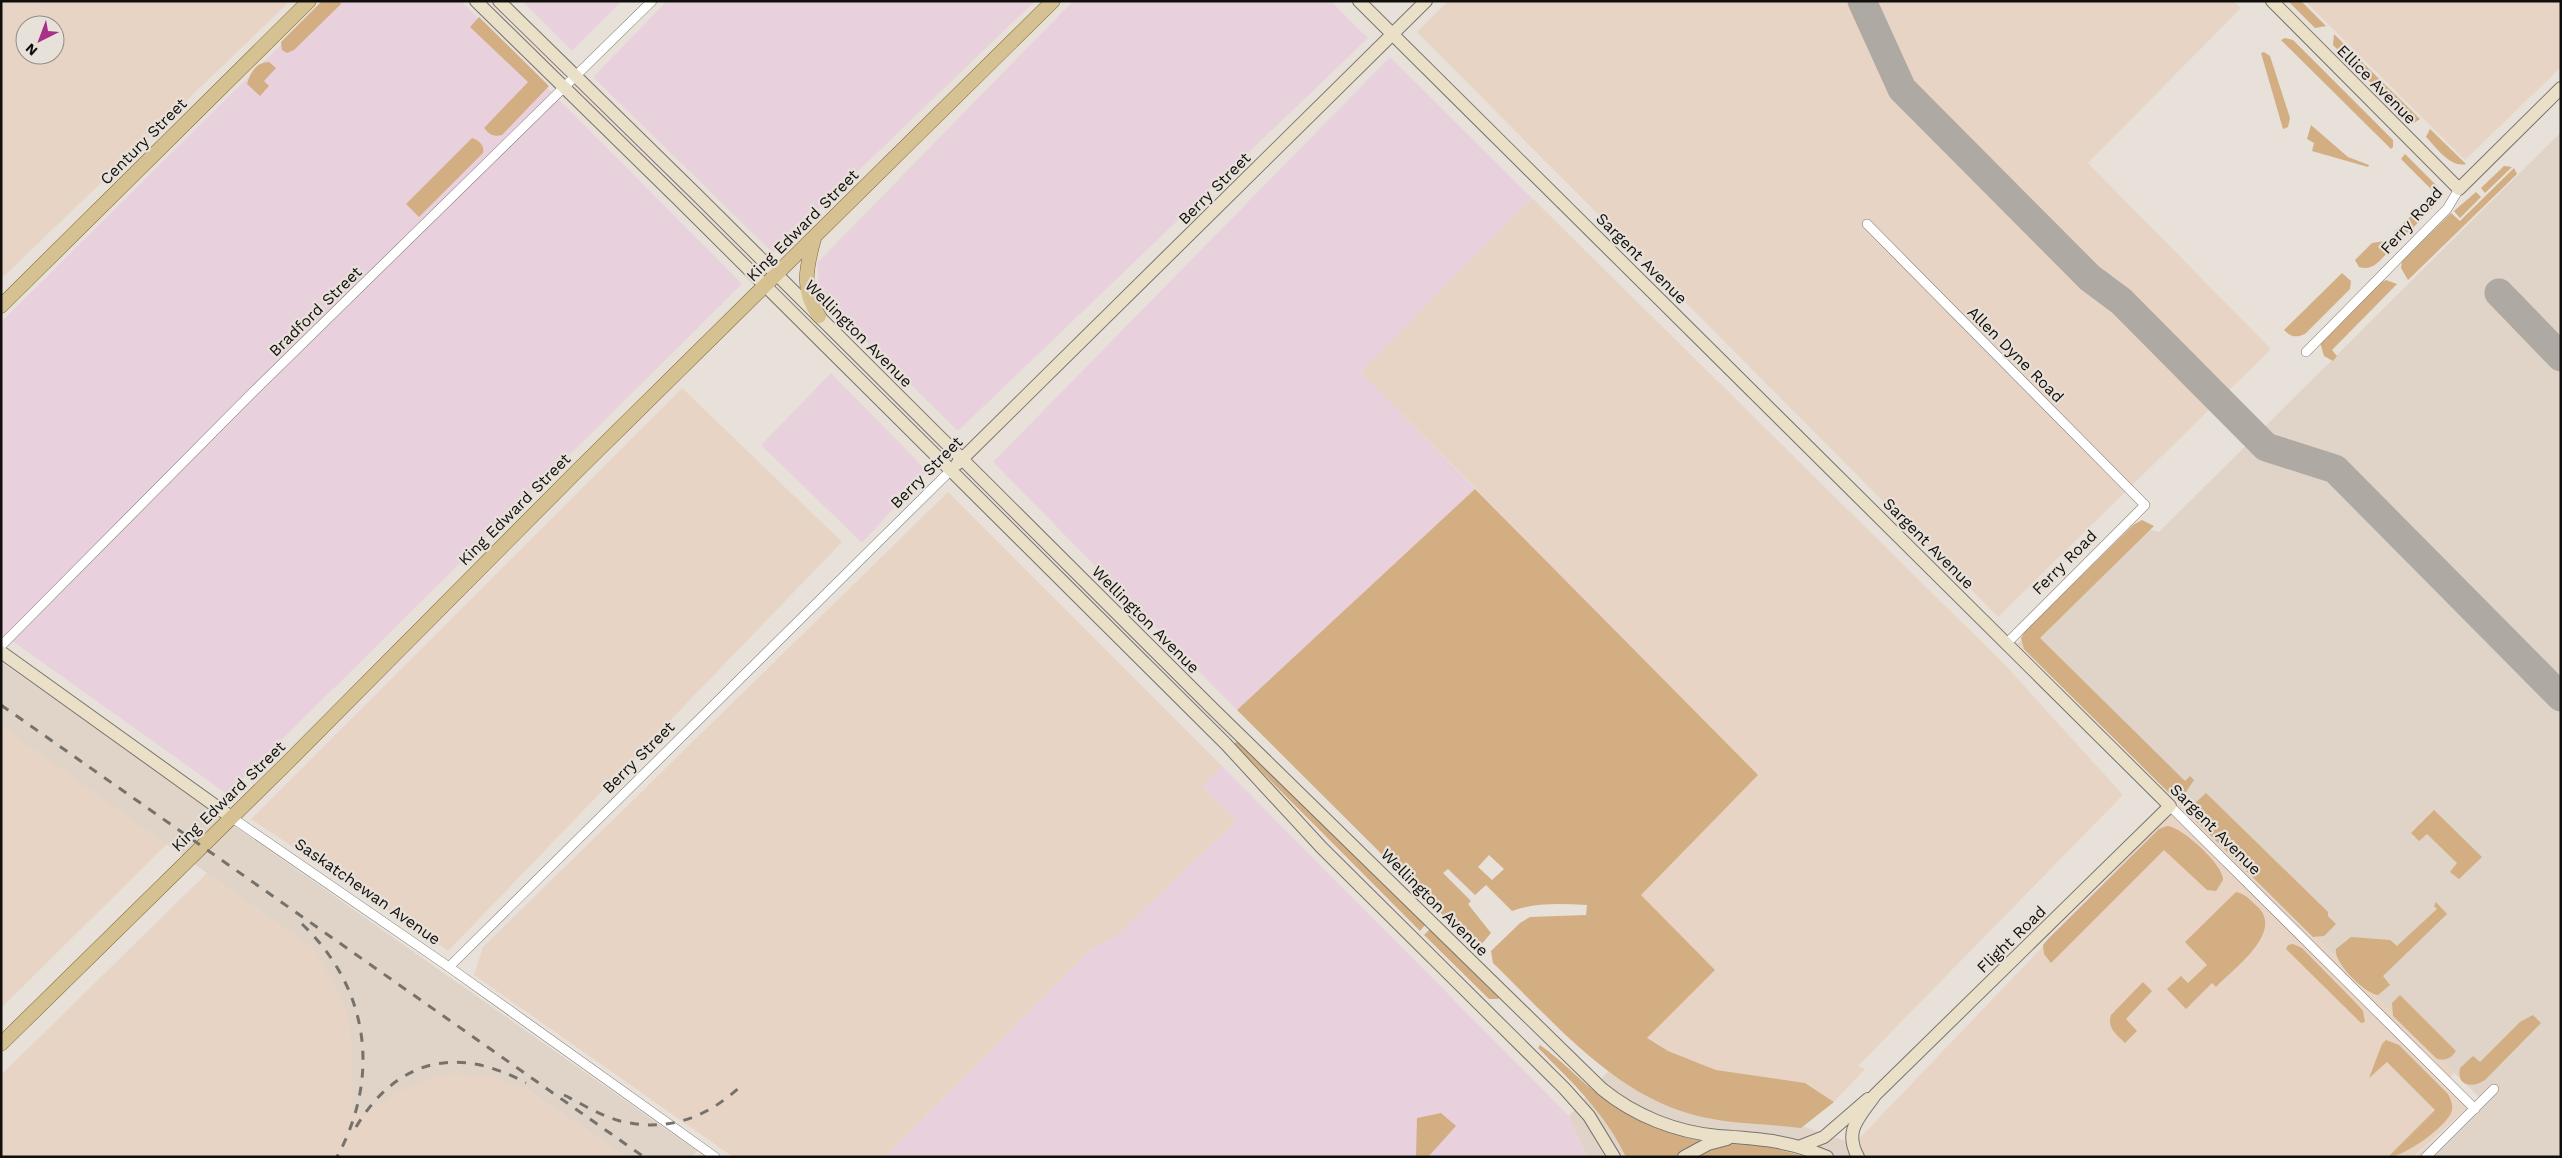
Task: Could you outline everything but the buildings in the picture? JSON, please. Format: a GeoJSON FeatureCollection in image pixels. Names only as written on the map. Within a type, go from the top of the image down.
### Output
{"type":"FeatureCollection","features":[{"type":"Feature","properties":{"kind":"main road","name":"Century Street"},"geometry":{"type":"LineString","coordinates":[[1,306],[309,1]]}},
{"type":"Feature","properties":{"kind":"main road","name":"Wellington Avenue"},"geometry":{"type":"LineString","coordinates":[[476,1],[688,208],[1202,721],[1322,848],[1578,1102],[1600,1130],[1614,1157]]}},
{"type":"Feature","properties":{"kind":"main road","name":"Wellington Avenue"},"geometry":{"type":"LineString","coordinates":[[498,1],[700,197],[1214,710],[1602,1090],[1628,1107],[1663,1123],[1704,1134],[1777,1140],[1801,1146],[1827,1157]]}},
{"type":"Feature","properties":{"kind":"main road","name":"King Edward Street"},"geometry":{"type":"LineString","coordinates":[[1,1044],[1053,1]]}},
{"type":"Feature","properties":{"kind":"main road","name":"Sargent Avenue"},"geometry":{"type":"LineString","coordinates":[[1359,1],[2170,806]]}},
{"type":"Feature","properties":{"kind":"main road","name":"Berry Street"},"geometry":{"type":"LineString","coordinates":[[950,471],[1426,1]]}},
{"type":"Feature","properties":{"kind":"main road","name":"Ellice Avenue"},"geometry":{"type":"LineString","coordinates":[[2272,1],[2459,189]]}},
{"type":"Feature","properties":{"kind":"main road","name":"Ferry Road"},"geometry":{"type":"LineString","coordinates":[[2459,189],[2561,88]]}},
{"type":"Feature","properties":{"kind":"main road"},"geometry":{"type":"LineString","coordinates":[[688,208],[700,197]]}},
{"type":"Feature","properties":{"kind":"main road"},"geometry":{"type":"LineString","coordinates":[[814,238],[805,279],[811,304],[820,316]]}},
{"type":"Feature","properties":{"kind":"main road"},"geometry":{"type":"LineString","coordinates":[[1066,586],[1077,573]]}},
{"type":"Feature","properties":{"kind":"main road","name":"Saskatchewan Avenue"},"geometry":{"type":"LineString","coordinates":[[1,652],[231,817]]}},
{"type":"Feature","properties":{"kind":"main road"},"geometry":{"type":"LineString","coordinates":[[1202,721],[1214,710]]}},
{"type":"Feature","properties":{"kind":"main road","name":"Flight Road"},"geometry":{"type":"LineString","coordinates":[[1875,1095],[2170,806]]}},
{"type":"Feature","properties":{"kind":"main road"},"geometry":{"type":"LineString","coordinates":[[1801,1146],[1824,1137],[1859,1105],[1875,1095]]}},
{"type":"Feature","properties":{"kind":"main road"},"geometry":{"type":"LineString","coordinates":[[1858,1157],[1851,1142],[1852,1130],[1875,1095]]}},
{"type":"Feature","properties":{"kind":"main road"},"geometry":{"type":"LineString","coordinates":[[1684,1157],[1708,1144],[1736,1136]]}},
{"type":"Feature","properties":{"kind":"street","name":"Bradford Street"},"geometry":{"type":"LineString","coordinates":[[1,646],[251,394],[565,89],[652,1]]}},
{"type":"Feature","properties":{"kind":"street","name":"Ferry Road"},"geometry":{"type":"LineString","coordinates":[[2306,352],[2448,209],[2459,189]]}},
{"type":"Feature","properties":{"kind":"street","name":"Allen Dyne Road"},"geometry":{"type":"LineString","coordinates":[[1867,224],[2145,505]]}},
{"type":"Feature","properties":{"kind":"street","name":"Berry Street"},"geometry":{"type":"LineString","coordinates":[[449,967],[950,471]]}},
{"type":"Feature","properties":{"kind":"street","name":"Ferry Road"},"geometry":{"type":"LineString","coordinates":[[2006,643],[2145,505]]}},
{"type":"Feature","properties":{"kind":"street","name":"Sargent Avenue"},"geometry":{"type":"LineString","coordinates":[[2170,806],[2475,1109]]}},
{"type":"Feature","properties":{"kind":"street","name":"Saskatchewan Avenue"},"geometry":{"type":"LineString","coordinates":[[231,817],[449,967],[716,1157]]}},
{"type":"Feature","properties":{"kind":"street"},"geometry":{"type":"LineString","coordinates":[[2426,1157],[2494,1089]]}},
{"type":"Feature","properties":{"kind":"shaded area"},"geometry":{"type":"Polygon","coordinates":[[[1,1],[290,1],[1,279],[1,1]]]}},
{"type":"Feature","properties":{"kind":"shaded area"},"geometry":{"type":"Polygon","coordinates":[[[322,1],[340,1],[341,4],[294,50],[287,53],[282,50],[281,42],[322,1]]]}},
{"type":"Feature","properties":{"kind":"shaded area"},"geometry":{"type":"Polygon","coordinates":[[[325,1],[461,1],[742,284],[227,794],[1,633],[1,322],[325,1]]]}},
{"type":"Feature","properties":{"kind":"shaded area"},"geometry":{"type":"Polygon","coordinates":[[[522,1],[622,1],[572,51],[522,1]]]}},
{"type":"Feature","properties":{"kind":"shaded area"},"geometry":{"type":"Polygon","coordinates":[[[667,1],[1035,1],[773,253],[593,77],[667,1]]]}},
{"type":"Feature","properties":{"kind":"shaded area"},"geometry":{"type":"Polygon","coordinates":[[[1073,1],[1331,1],[1368,38],[958,431],[824,300],[819,286],[817,263],[1073,1]]]}},
{"type":"Feature","properties":{"kind":"shaded area"},"geometry":{"type":"Polygon","coordinates":[[[1448,1],[2233,1],[2241,8],[2088,163],[2271,349],[1998,617],[1417,32],[1448,1]]]}},
{"type":"Feature","properties":{"kind":"shaded area"},"geometry":{"type":"Polygon","coordinates":[[[2288,1],[2301,1],[2326,26],[2315,28],[2288,1]]]}},
{"type":"Feature","properties":{"kind":"shaded area"},"geometry":{"type":"Polygon","coordinates":[[[2305,1],[2561,1],[2561,67],[2465,160],[2305,1]]]}},
{"type":"Feature","properties":{"kind":"shaded area"},"geometry":{"type":"Polygon","coordinates":[[[479,17],[549,86],[502,135],[492,135],[484,128],[528,82],[470,27],[479,17]]]}},
{"type":"Feature","properties":{"kind":"shaded area"},"geometry":{"type":"Polygon","coordinates":[[[2334,34],[2354,54],[2343,55],[2333,45],[2334,34]]]}},
{"type":"Feature","properties":{"kind":"shaded area"},"geometry":{"type":"Polygon","coordinates":[[[2285,38],[2293,40],[2393,140],[2393,147],[2391,149],[2281,40],[2285,38]]]}},
{"type":"Feature","properties":{"kind":"shaded area"},"geometry":{"type":"Polygon","coordinates":[[[2264,52],[2270,56],[2290,118],[2288,127],[2283,129],[2261,53],[2264,52]]]}},
{"type":"Feature","properties":{"kind":"shaded area"},"geometry":{"type":"Polygon","coordinates":[[[1390,57],[1532,198],[1361,372],[1475,489],[1237,710],[993,462],[1390,57]]]}},
{"type":"Feature","properties":{"kind":"shaded area"},"geometry":{"type":"Polygon","coordinates":[[[2361,61],[2420,119],[2412,124],[2360,72],[2361,61]]]}},
{"type":"Feature","properties":{"kind":"shaded area"},"geometry":{"type":"Polygon","coordinates":[[[264,62],[269,62],[276,68],[264,81],[269,86],[260,96],[247,84],[257,66],[264,62]]]}},
{"type":"Feature","properties":{"kind":"shaded area"},"geometry":{"type":"Polygon","coordinates":[[[2311,125],[2348,157],[2369,165],[2368,167],[2312,151],[2314,143],[2307,139],[2311,125]]]}},
{"type":"Feature","properties":{"kind":"shaded area"},"geometry":{"type":"Polygon","coordinates":[[[2430,129],[2466,164],[2454,163],[2439,151],[2426,137],[2430,129]]]}},
{"type":"Feature","properties":{"kind":"shaded area"},"geometry":{"type":"Polygon","coordinates":[[[2561,132],[2561,1157],[2415,1157],[2481,1099],[2018,644],[2137,526],[2159,532],[2561,132]]]}},
{"type":"Feature","properties":{"kind":"shaded area"},"geometry":{"type":"Polygon","coordinates":[[[472,138],[481,144],[483,153],[419,217],[406,204],[472,138]]]}},
{"type":"Feature","properties":{"kind":"shaded area"},"geometry":{"type":"Polygon","coordinates":[[[2405,154],[2439,188],[2435,193],[2401,159],[2405,154]]]}},
{"type":"Feature","properties":{"kind":"shaded area"},"geometry":{"type":"Polygon","coordinates":[[[2504,166],[2512,167],[2485,193],[2481,188],[2504,166]]]}},
{"type":"Feature","properties":{"kind":"shaded area"},"geometry":{"type":"Polygon","coordinates":[[[2514,168],[2517,174],[2408,280],[2401,268],[2402,261],[2451,213],[2460,221],[2514,168]]]}},
{"type":"Feature","properties":{"kind":"shaded area"},"geometry":{"type":"Polygon","coordinates":[[[2476,192],[2481,197],[2460,218],[2454,211],[2476,192]]]}},
{"type":"Feature","properties":{"kind":"shaded area"},"geometry":{"type":"Polygon","coordinates":[[[2432,196],[2438,202],[2404,237],[2399,237],[2394,232],[2432,196]]]}},
{"type":"Feature","properties":{"kind":"shaded area"},"geometry":{"type":"Polygon","coordinates":[[[1532,198],[2006,666],[2123,795],[1858,1066],[1865,1069],[1834,1102],[1805,1083],[1716,1070],[1668,1051],[1646,1038],[1715,970],[1641,895],[1757,775],[1361,372],[1532,198]]]}},
{"type":"Feature","properties":{"kind":"shaded area"},"geometry":{"type":"Polygon","coordinates":[[[2385,241],[2390,243],[2390,250],[2380,261],[2368,268],[2359,267],[2355,260],[2372,243],[2385,241]]]}},
{"type":"Feature","properties":{"kind":"shaded area"},"geometry":{"type":"Polygon","coordinates":[[[2342,273],[2351,281],[2350,289],[2305,334],[2294,336],[2284,330],[2342,273]]]}},
{"type":"Feature","properties":{"kind":"shaded area"},"geometry":{"type":"Polygon","coordinates":[[[2386,280],[2397,284],[2332,350],[2337,356],[2333,361],[2324,356],[2320,342],[2380,283],[2386,280]]]}},
{"type":"Feature","properties":{"kind":"shaded area"},"geometry":{"type":"Polygon","coordinates":[[[831,373],[927,471],[862,543],[761,445],[831,373]]]}},
{"type":"Feature","properties":{"kind":"shaded area"},"geometry":{"type":"Polygon","coordinates":[[[682,388],[842,542],[448,951],[251,819],[682,388]]]}},
{"type":"Feature","properties":{"kind":"shaded area"},"geometry":{"type":"Polygon","coordinates":[[[1475,489],[1758,775],[1641,895],[1715,970],[1647,1038],[1668,1051],[1716,1070],[1805,1083],[1834,1102],[1801,1128],[1726,1121],[1702,1117],[1671,1107],[1642,1093],[1614,1075],[1563,1033],[1493,963],[1491,951],[1520,923],[1530,917],[1586,915],[1587,905],[1539,905],[1512,911],[1486,885],[1475,895],[1448,869],[1443,873],[1471,901],[1468,904],[1491,933],[1480,946],[1475,947],[1237,710],[1475,489]],[[1489,855],[1478,867],[1492,880],[1504,869],[1489,855]]]}},
{"type":"Feature","properties":{"kind":"shaded area"},"geometry":{"type":"Polygon","coordinates":[[[948,492],[1222,766],[1202,786],[1236,821],[1117,935],[1091,949],[884,1157],[733,1157],[474,975],[483,947],[948,492]]]}},
{"type":"Feature","properties":{"kind":"shaded area"},"geometry":{"type":"Polygon","coordinates":[[[2142,520],[2154,526],[2040,638],[2185,781],[2190,776],[2194,780],[2184,795],[2176,797],[2170,794],[2024,649],[2021,638],[2025,631],[2133,525],[2142,520]]]}},
{"type":"Feature","properties":{"kind":"shaded area"},"geometry":{"type":"Polygon","coordinates":[[[2125,534],[2467,1062],[2443,1083],[2468,1108],[2413,1157],[1867,1157],[1854,1144],[2180,803],[2018,644],[2125,534]]]}},
{"type":"Feature","properties":{"kind":"shaded area"},"geometry":{"type":"Polygon","coordinates":[[[1,662],[697,1151],[692,1157],[626,1157],[523,1088],[490,1077],[458,1073],[434,1077],[392,1095],[364,1116],[353,1109],[352,1044],[347,1014],[341,998],[315,950],[1,726],[1,662]]]}},
{"type":"Feature","properties":{"kind":"shaded area"},"geometry":{"type":"Polygon","coordinates":[[[1,726],[168,843],[1,1008],[1,726]]]}},
{"type":"Feature","properties":{"kind":"shaded area"},"geometry":{"type":"Polygon","coordinates":[[[1237,741],[1425,925],[1420,931],[1234,744],[1237,741]]]}},
{"type":"Feature","properties":{"kind":"shaded area"},"geometry":{"type":"Polygon","coordinates":[[[1222,766],[1569,1116],[1587,1157],[884,1157],[1091,949],[1117,935],[1236,821],[1202,786],[1222,766]]]}},
{"type":"Feature","properties":{"kind":"shaded area"},"geometry":{"type":"Polygon","coordinates":[[[2206,793],[2328,912],[2328,916],[2336,924],[2324,936],[2313,937],[2195,820],[2191,812],[2194,804],[2206,793]]]}},
{"type":"Feature","properties":{"kind":"shaded area"},"geometry":{"type":"Polygon","coordinates":[[[2434,810],[2482,857],[2459,879],[2450,872],[2457,863],[2427,834],[2419,841],[2411,833],[2434,810]]]}},
{"type":"Feature","properties":{"kind":"shaded area"},"geometry":{"type":"Polygon","coordinates":[[[2167,826],[2182,832],[2191,839],[2217,866],[2223,880],[2216,891],[2207,890],[2164,850],[2051,963],[2044,954],[2043,945],[2048,939],[2159,829],[2167,826]]]}},
{"type":"Feature","properties":{"kind":"shaded area"},"geometry":{"type":"Polygon","coordinates":[[[207,873],[315,950],[626,1157],[1,1157],[1,1075],[207,873]]]}},
{"type":"Feature","properties":{"kind":"shaded area"},"geometry":{"type":"Polygon","coordinates":[[[2236,892],[2243,894],[2251,900],[2264,917],[2265,928],[2261,939],[2244,961],[2216,987],[2212,983],[2186,1009],[2167,989],[2181,976],[2188,983],[2207,965],[2185,942],[2236,892]]]}},
{"type":"Feature","properties":{"kind":"shaded area"},"geometry":{"type":"Polygon","coordinates":[[[2436,902],[2447,914],[2383,976],[2390,985],[2378,995],[2358,983],[2339,962],[2336,949],[2351,937],[2390,940],[2397,946],[2437,909],[2434,906],[2436,902]]]}},
{"type":"Feature","properties":{"kind":"shaded area"},"geometry":{"type":"Polygon","coordinates":[[[1430,929],[1498,999],[1489,999],[1424,935],[1430,929]]]}},
{"type":"Feature","properties":{"kind":"shaded area"},"geometry":{"type":"Polygon","coordinates":[[[2293,944],[2302,948],[2358,1005],[2363,1011],[2365,1022],[2361,1023],[2286,949],[2288,945],[2293,944]]]}},
{"type":"Feature","properties":{"kind":"shaded area"},"geometry":{"type":"Polygon","coordinates":[[[2143,982],[2152,991],[2126,1019],[2137,1031],[2125,1043],[2111,1027],[2111,1015],[2143,982]]]}},
{"type":"Feature","properties":{"kind":"shaded area"},"geometry":{"type":"Polygon","coordinates":[[[2400,995],[2456,1051],[2452,1055],[2446,1059],[2437,1059],[2393,1016],[2392,1003],[2400,995]]]}},
{"type":"Feature","properties":{"kind":"shaded area"},"geometry":{"type":"Polygon","coordinates":[[[2533,1015],[2541,1023],[2485,1080],[2471,1085],[2463,1082],[2459,1074],[2460,1068],[2473,1056],[2480,1062],[2520,1022],[2533,1015]]]}},
{"type":"Feature","properties":{"kind":"shaded area"},"geometry":{"type":"Polygon","coordinates":[[[2386,1040],[2399,1045],[2448,1094],[2452,1108],[2447,1119],[2423,1141],[2404,1152],[2388,1157],[2435,1110],[2387,1062],[2369,1078],[2382,1044],[2386,1040]]]}},
{"type":"Feature","properties":{"kind":"shaded area"},"geometry":{"type":"Polygon","coordinates":[[[1540,1045],[1594,1091],[1624,1112],[1648,1124],[1699,1140],[1699,1142],[1676,1157],[1626,1157],[1618,1141],[1598,1112],[1538,1048],[1540,1045]]]}},
{"type":"Feature","properties":{"kind":"shaded area"},"geometry":{"type":"Polygon","coordinates":[[[1617,1061],[1854,1144],[1867,1157],[1587,1157],[1569,1116],[1617,1061]]]}},
{"type":"Feature","properties":{"kind":"shaded area"},"geometry":{"type":"Polygon","coordinates":[[[1441,1113],[1456,1126],[1428,1157],[1416,1157],[1417,1118],[1441,1113]]]}},
{"type":"Feature","properties":{"kind":"shaded area"},"geometry":{"type":"Polygon","coordinates":[[[1733,1144],[1765,1146],[1807,1157],[1694,1157],[1719,1147],[1733,1144]]]}},
{"type":"Feature","properties":{"kind":"taxiway"},"geometry":{"type":"LineString","coordinates":[[1862,1],[1902,89],[2090,278],[2121,301],[2266,447],[2335,469],[2561,697]]}},
{"type":"Feature","properties":{"kind":"taxiway"},"geometry":{"type":"LineString","coordinates":[[2499,293],[2561,357]]}},
{"type":"Feature","properties":{"kind":"railway"},"geometry":{"type":"LineString","coordinates":[[1,705],[644,1157]]}},
{"type":"Feature","properties":{"kind":"railway"},"geometry":{"type":"LineString","coordinates":[[302,924],[325,949],[342,976],[354,1004],[361,1034],[363,1065],[360,1095],[351,1126],[337,1157]]}},
{"type":"Feature","properties":{"kind":"railway"},"geometry":{"type":"LineString","coordinates":[[356,1127],[372,1104],[390,1086],[410,1073],[431,1065],[453,1062],[476,1064],[501,1071],[526,1083]]}},
{"type":"Feature","properties":{"kind":"railway"},"geometry":{"type":"LineString","coordinates":[[564,1095],[613,1119],[655,1125],[672,1123],[702,1113],[717,1105],[744,1083]]}}]}
